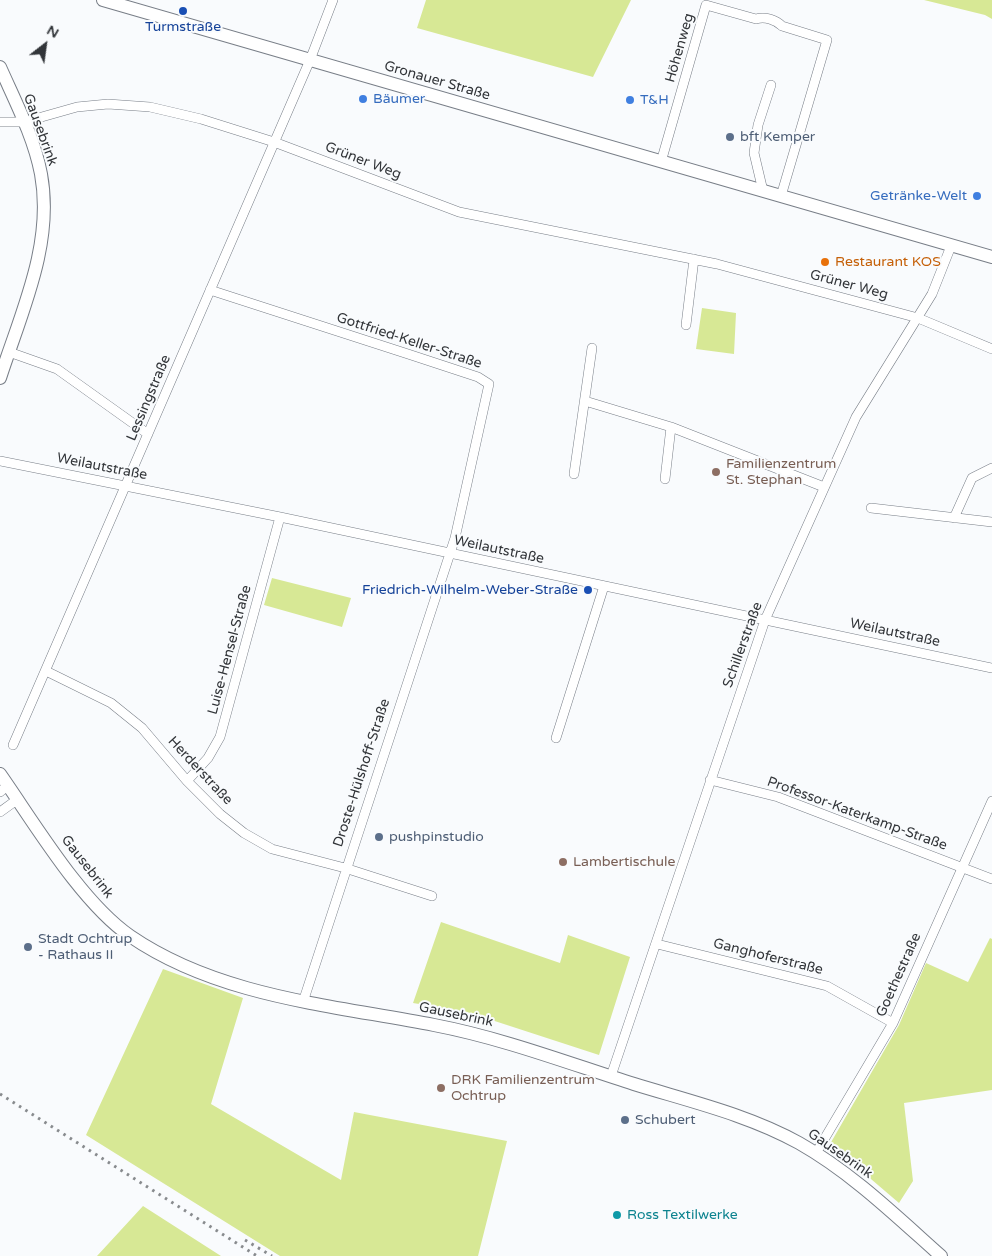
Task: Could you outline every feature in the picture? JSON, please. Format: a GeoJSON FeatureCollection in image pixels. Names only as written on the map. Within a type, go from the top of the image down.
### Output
{"type":"FeatureCollection","features":[{"type":"Feature","properties":{"kind":"main road","name":"Gronauer Straße"},"geometry":{"type":"LineString","coordinates":[[103,0],[992,257]]}},
{"type":"Feature","properties":{"kind":"main road","name":"Gausebrink"},"geometry":{"type":"LineString","coordinates":[[0,67],[24,122],[41,173],[44,216],[37,265],[0,378]]}},
{"type":"Feature","properties":{"kind":"main road","name":"Gausebrink"},"geometry":{"type":"LineString","coordinates":[[0,774],[4,789],[18,799],[85,893],[124,931],[158,952],[203,972],[303,1002],[469,1032],[752,1122],[816,1153],[864,1188],[941,1256]]}},
{"type":"Feature","properties":{"kind":"street"},"geometry":{"type":"LineString","coordinates":[[310,60],[332,0]]}},
{"type":"Feature","properties":{"kind":"street","name":"Höhenweg"},"geometry":{"type":"LineString","coordinates":[[661,162],[706,6],[756,19],[761,17],[777,21],[782,26],[826,40],[781,196]]}},
{"type":"Feature","properties":{"kind":"street","name":"Lessingstraße"},"geometry":{"type":"LineString","coordinates":[[13,745],[127,486],[310,60]]}},
{"type":"Feature","properties":{"kind":"street"},"geometry":{"type":"LineString","coordinates":[[763,191],[754,153],[758,125],[771,85]]}},
{"type":"Feature","properties":{"kind":"street","name":"Grüner Weg"},"geometry":{"type":"LineString","coordinates":[[0,122],[24,122],[77,107],[108,104],[150,107],[201,119],[274,142],[460,212],[694,259],[918,318],[992,349]]}},
{"type":"Feature","properties":{"kind":"street","name":"Schillerstraße"},"geometry":{"type":"LineString","coordinates":[[611,1076],[765,620],[856,418],[932,294],[951,246]]}},
{"type":"Feature","properties":{"kind":"street"},"geometry":{"type":"LineString","coordinates":[[686,325],[694,259]]}},
{"type":"Feature","properties":{"kind":"street","name":"Gottfried-Keller-Straße"},"geometry":{"type":"LineString","coordinates":[[210,290],[408,354],[478,378],[490,384],[450,553]]}},
{"type":"Feature","properties":{"kind":"street"},"geometry":{"type":"LineString","coordinates":[[574,474],[592,348]]}},
{"type":"Feature","properties":{"kind":"street"},"geometry":{"type":"LineString","coordinates":[[9,352],[57,369],[148,434]]}},
{"type":"Feature","properties":{"kind":"street"},"geometry":{"type":"LineString","coordinates":[[585,400],[671,427],[824,487]]}},
{"type":"Feature","properties":{"kind":"street"},"geometry":{"type":"LineString","coordinates":[[665,479],[671,427]]}},
{"type":"Feature","properties":{"kind":"street","name":"Weilautstraße"},"geometry":{"type":"LineString","coordinates":[[0,461],[280,517],[992,668]]}},
{"type":"Feature","properties":{"kind":"street"},"geometry":{"type":"LineString","coordinates":[[954,518],[972,478],[992,468]]}},
{"type":"Feature","properties":{"kind":"street"},"geometry":{"type":"LineString","coordinates":[[871,508],[992,522]]}},
{"type":"Feature","properties":{"kind":"street","name":"Luise-Hensel-Straße"},"geometry":{"type":"LineString","coordinates":[[187,781],[208,758],[220,737],[280,517]]}},
{"type":"Feature","properties":{"kind":"street","name":"Droste-Hülshoff-Straße"},"geometry":{"type":"LineString","coordinates":[[303,1002],[345,868],[450,553]]}},
{"type":"Feature","properties":{"kind":"street"},"geometry":{"type":"LineString","coordinates":[[556,738],[604,586]]}},
{"type":"Feature","properties":{"kind":"street","name":"Herderstraße"},"geometry":{"type":"LineString","coordinates":[[46,671],[111,703],[142,728],[187,781],[220,814],[244,834],[272,849],[345,868],[432,896]]}},
{"type":"Feature","properties":{"kind":"street","name":"Professor-Katerkamp-Straße"},"geometry":{"type":"LineString","coordinates":[[710,780],[778,796],[992,880]]}},
{"type":"Feature","properties":{"kind":"street"},"geometry":{"type":"LineString","coordinates":[[0,812],[18,799]]}},
{"type":"Feature","properties":{"kind":"street","name":"Goethestraße"},"geometry":{"type":"LineString","coordinates":[[816,1153],[893,1023],[992,801]]}},
{"type":"Feature","properties":{"kind":"street","name":"Ganghoferstraße"},"geometry":{"type":"LineString","coordinates":[[657,944],[826,986],[893,1023]]}},
{"type":"Feature","properties":{"kind":"green space"},"geometry":{"type":"Polygon","coordinates":[[[426,0],[631,0],[593,77],[417,28],[426,0]]]}},
{"type":"Feature","properties":{"kind":"green space"},"geometry":{"type":"Polygon","coordinates":[[[924,0],[992,0],[992,19],[985,15],[924,0]]]}},
{"type":"Feature","properties":{"kind":"green space"},"geometry":{"type":"Polygon","coordinates":[[[702,308],[736,313],[734,354],[696,349],[702,308]]]}},
{"type":"Feature","properties":{"kind":"green space"},"geometry":{"type":"Polygon","coordinates":[[[272,578],[351,598],[342,627],[264,605],[272,578]]]}},
{"type":"Feature","properties":{"kind":"green space"},"geometry":{"type":"Polygon","coordinates":[[[441,922],[560,963],[568,935],[630,957],[599,1055],[467,1012],[413,1003],[441,922]]]}},
{"type":"Feature","properties":{"kind":"green space"},"geometry":{"type":"Polygon","coordinates":[[[990,938],[992,939],[992,1090],[904,1103],[913,1181],[899,1203],[830,1144],[899,1025],[926,963],[968,982],[990,938]]]}},
{"type":"Feature","properties":{"kind":"green space"},"geometry":{"type":"Polygon","coordinates":[[[163,969],[243,998],[211,1104],[341,1180],[354,1112],[507,1141],[478,1256],[280,1256],[86,1135],[163,969]]]}},
{"type":"Feature","properties":{"kind":"green space"},"geometry":{"type":"Polygon","coordinates":[[[143,1206],[221,1256],[97,1256],[143,1206]]]}},
{"type":"Feature","properties":{"kind":"railway"},"geometry":{"type":"LineString","coordinates":[[0,1094],[257,1256]]}},
{"type":"Feature","properties":{"kind":"railway"},"geometry":{"type":"LineString","coordinates":[[245,1240],[272,1256]]}},
{"type":"Feature","properties":{"kind":"place","name":"Turmstraße"},"geometry":{"type":"Point","coordinates":[183,11]}},
{"type":"Feature","properties":{"kind":"place","name":"Bäumer"},"geometry":{"type":"Point","coordinates":[363,99]}},
{"type":"Feature","properties":{"kind":"place","name":"T&H"},"geometry":{"type":"Point","coordinates":[630,100]}},
{"type":"Feature","properties":{"kind":"place","name":"bft Kemper"},"geometry":{"type":"Point","coordinates":[730,137]}},
{"type":"Feature","properties":{"kind":"place","name":"Getränke-Welt"},"geometry":{"type":"Point","coordinates":[977,196]}},
{"type":"Feature","properties":{"kind":"place","name":"Restaurant KOS"},"geometry":{"type":"Point","coordinates":[825,262]}},
{"type":"Feature","properties":{"kind":"place","name":"Familienzentrum St. Stephan"},"geometry":{"type":"Point","coordinates":[716,472]}},
{"type":"Feature","properties":{"kind":"place","name":"Friedrich-Wilhelm-Weber-Straße"},"geometry":{"type":"Point","coordinates":[588,590]}},
{"type":"Feature","properties":{"kind":"place","name":"pushpinstudio"},"geometry":{"type":"Point","coordinates":[379,837]}},
{"type":"Feature","properties":{"kind":"place","name":"Lambertischule"},"geometry":{"type":"Point","coordinates":[563,862]}},
{"type":"Feature","properties":{"kind":"place","name":"Stadt Ochtrup - Rathaus II"},"geometry":{"type":"Point","coordinates":[28,947]}},
{"type":"Feature","properties":{"kind":"place","name":"DRK Familienzentrum Ochtrup"},"geometry":{"type":"Point","coordinates":[441,1088]}},
{"type":"Feature","properties":{"kind":"place","name":"Schubert"},"geometry":{"type":"Point","coordinates":[625,1120]}},
{"type":"Feature","properties":{"kind":"place","name":"Ross Textilwerke"},"geometry":{"type":"Point","coordinates":[617,1215]}}]}
